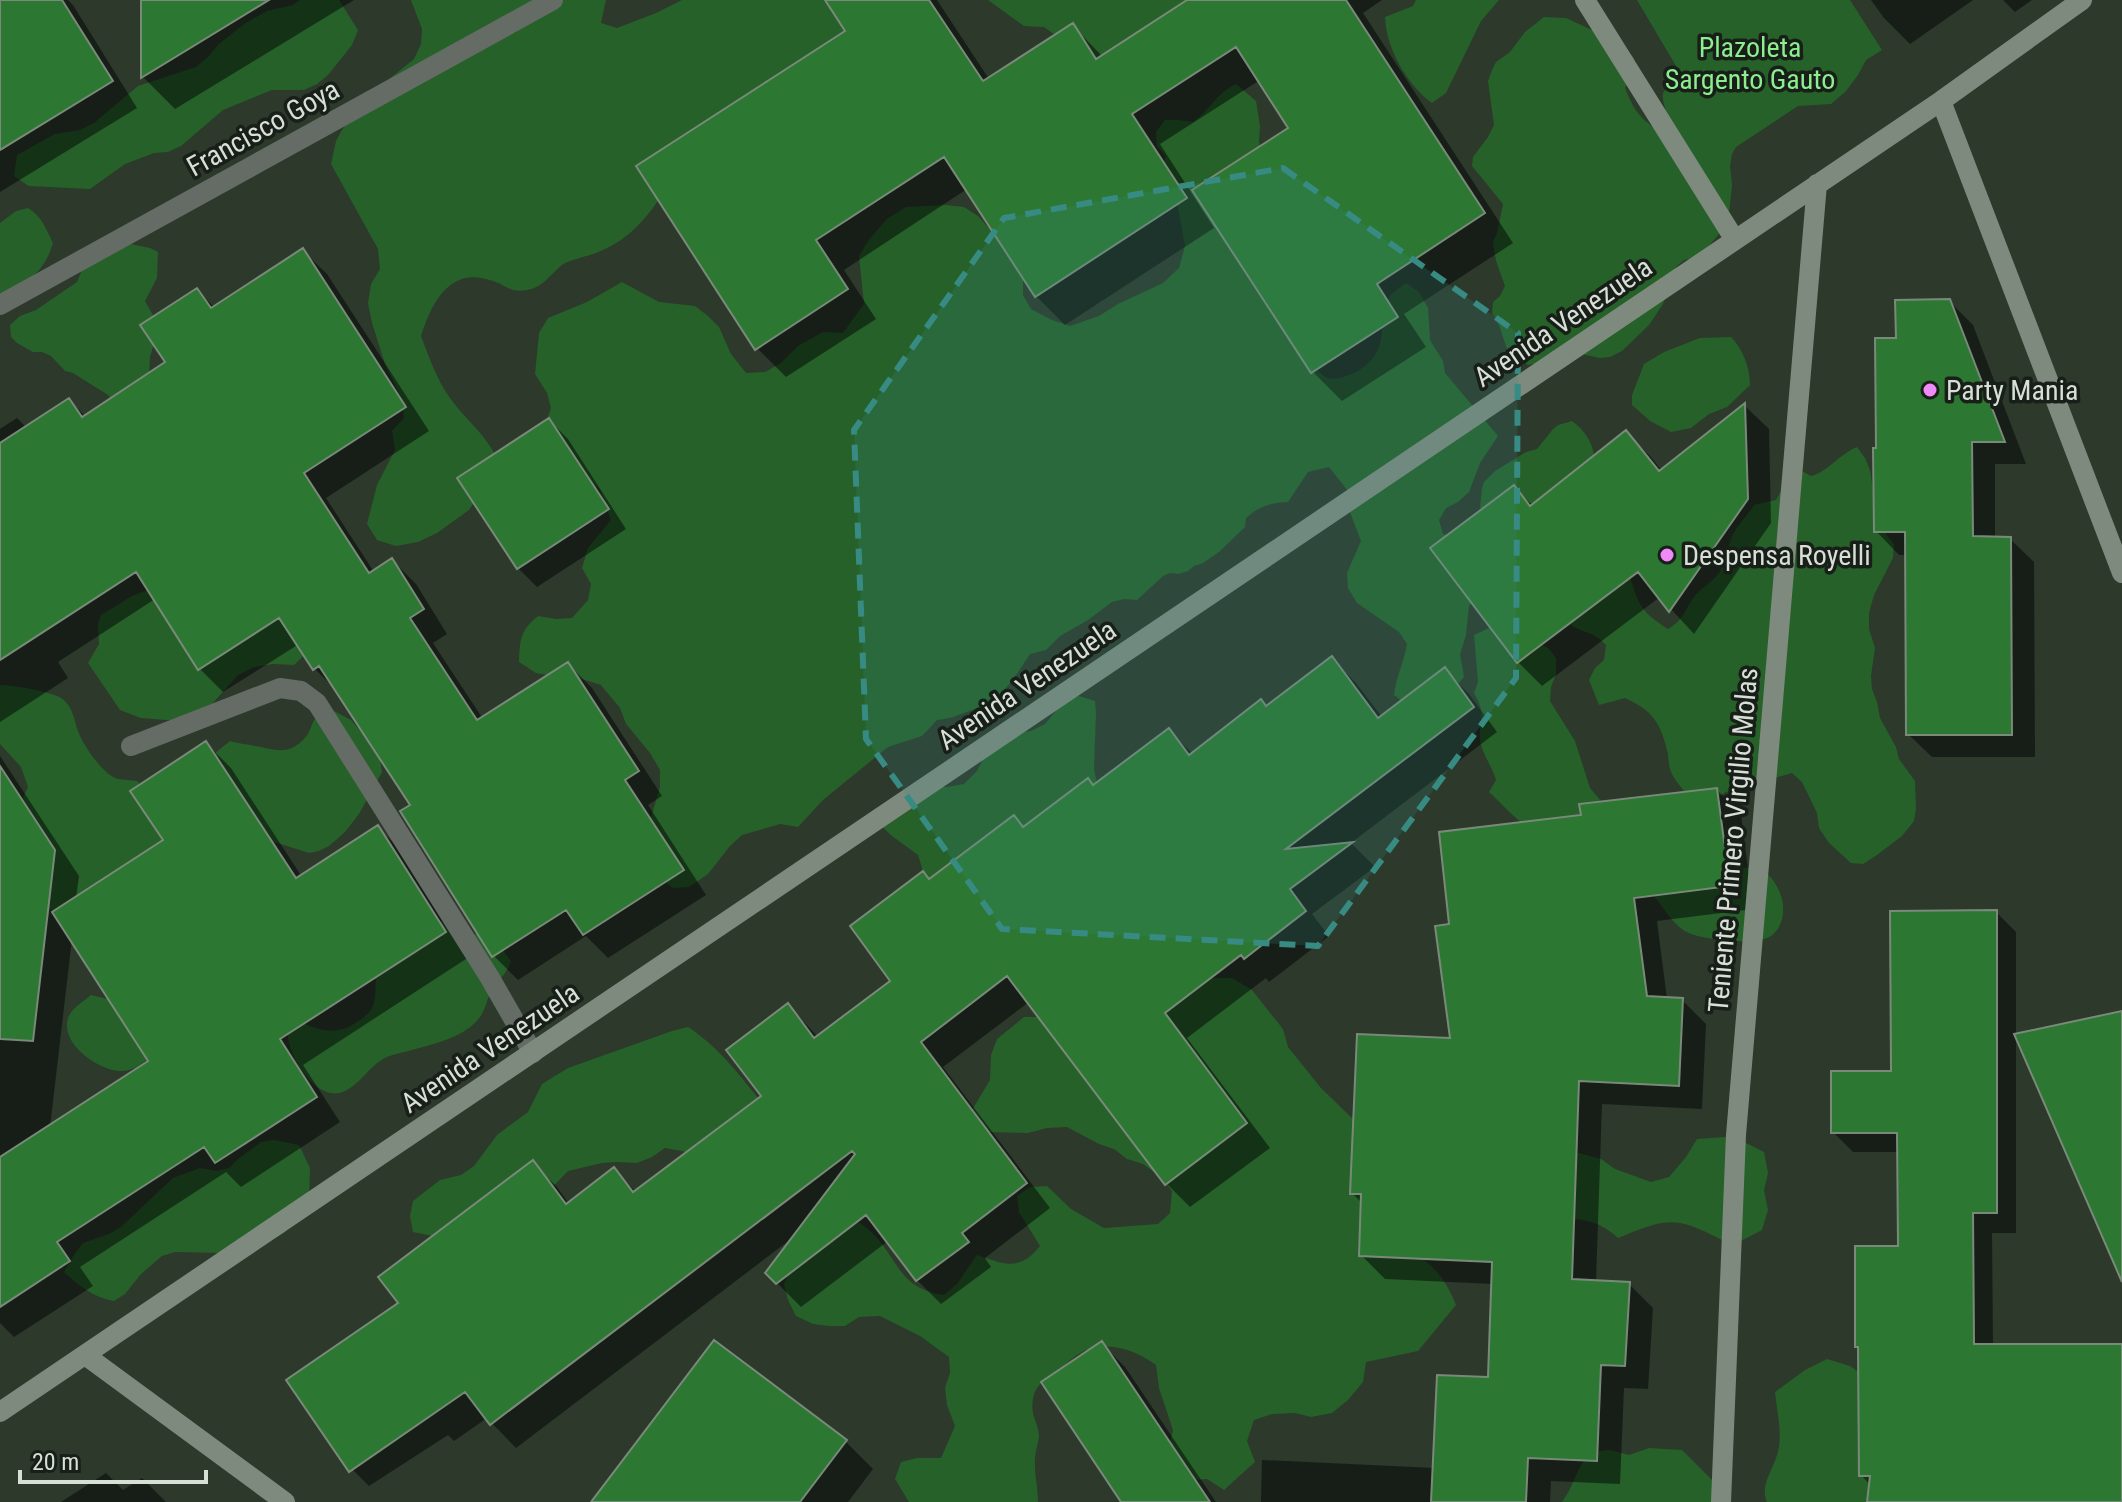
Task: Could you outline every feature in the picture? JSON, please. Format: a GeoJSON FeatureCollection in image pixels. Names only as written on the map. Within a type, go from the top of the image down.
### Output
{"type":"FeatureCollection","features":[{"type":"Feature","properties":{"kind":"main road"},"geometry":{"type":"LineString","coordinates":[[1585,0],[1735,240]]}},
{"type":"Feature","properties":{"kind":"main road","name":"Avenida Venezuela"},"geometry":{"type":"LineString","coordinates":[[0,1412],[1941,101],[2082,0]]}},
{"type":"Feature","properties":{"kind":"main road"},"geometry":{"type":"LineString","coordinates":[[1941,101],[2122,573]]}},
{"type":"Feature","properties":{"kind":"main road","name":"Teniente Primero Virgilio Molas"},"geometry":{"type":"LineString","coordinates":[[1721,1502],[1736,1135],[1817,184]]}},
{"type":"Feature","properties":{"kind":"main road"},"geometry":{"type":"LineString","coordinates":[[85,1355],[285,1502]]}},
{"type":"Feature","properties":{"kind":"street","name":"Francisco Goya"},"geometry":{"type":"LineString","coordinates":[[0,305],[553,0]]}},
{"type":"Feature","properties":{"kind":"street"},"geometry":{"type":"LineString","coordinates":[[131,746],[280,688],[301,691],[317,703],[490,978],[533,1053]]}},
{"type":"Feature","properties":{"kind":"highlighted area"},"geometry":{"type":"Polygon","coordinates":[[[1283,168],[1518,333],[1516,678],[1318,946],[1002,929],[866,739],[854,430],[1004,218],[1283,168]]]}},
{"type":"Feature","properties":{"kind":"green space"},"geometry":{"type":"Polygon","coordinates":[[[300,0],[339,0],[358,30],[352,45],[317,84],[304,90],[272,90],[223,110],[181,146],[125,164],[90,189],[29,186],[14,176],[17,155],[55,134],[80,130],[94,123],[138,86],[196,67],[244,24],[267,11],[293,5],[300,0]]]}},
{"type":"Feature","properties":{"kind":"green space"},"geometry":{"type":"Polygon","coordinates":[[[411,0],[606,0],[601,23],[617,28],[682,0],[887,0],[660,198],[640,223],[616,243],[562,265],[532,289],[516,290],[478,277],[454,282],[445,290],[437,299],[421,336],[445,391],[488,444],[499,463],[469,510],[437,533],[418,542],[396,546],[377,540],[367,524],[377,485],[395,450],[392,431],[404,418],[402,399],[385,364],[368,303],[371,284],[380,269],[378,249],[331,164],[336,141],[368,96],[414,59],[421,44],[422,29],[411,0]]]}},
{"type":"Feature","properties":{"kind":"green space"},"geometry":{"type":"Polygon","coordinates":[[[988,0],[1197,0],[1125,51],[1091,61],[1044,27],[1024,26],[988,0]]]}},
{"type":"Feature","properties":{"kind":"green space"},"geometry":{"type":"Polygon","coordinates":[[[1416,0],[1499,0],[1481,21],[1446,93],[1432,103],[1406,76],[1386,29],[1385,17],[1413,6],[1416,0]]]}},
{"type":"Feature","properties":{"kind":"green space","name":"Plazoleta Sargento Gauto"},"geometry":{"type":"Polygon","coordinates":[[[1637,0],[1850,0],[1882,50],[1866,60],[1846,91],[1831,104],[1798,106],[1736,147],[1730,166],[1732,185],[1728,223],[1709,246],[1676,267],[1663,304],[1649,325],[1622,351],[1610,357],[1581,354],[1528,365],[1508,352],[1492,313],[1493,302],[1505,286],[1493,242],[1503,204],[1472,166],[1473,157],[1494,125],[1488,81],[1496,62],[1510,52],[1525,32],[1544,17],[1566,18],[1616,37],[1634,58],[1636,67],[1625,88],[1637,112],[1657,130],[1667,118],[1663,94],[1673,81],[1676,66],[1637,0]]]}},
{"type":"Feature","properties":{"kind":"green space"},"geometry":{"type":"Polygon","coordinates":[[[1236,84],[1256,101],[1259,142],[1313,364],[1323,376],[1331,379],[1364,367],[1380,345],[1380,315],[1391,294],[1406,283],[1419,292],[1428,308],[1430,340],[1443,361],[1445,373],[1498,436],[1480,463],[1469,492],[1446,508],[1439,520],[1443,534],[1459,539],[1477,594],[1469,606],[1460,654],[1464,677],[1452,691],[1406,704],[1394,695],[1407,644],[1399,632],[1357,603],[1348,588],[1347,573],[1361,541],[1348,507],[1348,491],[1329,467],[1308,472],[1288,502],[1265,506],[1251,514],[1246,518],[1245,527],[1203,563],[1188,571],[1163,576],[1137,600],[1112,602],[1060,636],[1046,650],[1030,654],[1011,682],[990,701],[937,720],[922,736],[888,747],[823,800],[798,827],[780,824],[742,835],[708,874],[689,887],[673,888],[660,877],[649,824],[660,787],[660,770],[626,724],[620,708],[601,685],[582,679],[567,683],[536,673],[519,662],[522,636],[532,621],[538,616],[572,618],[588,600],[591,584],[582,568],[588,548],[611,520],[600,490],[545,426],[551,408],[547,393],[535,374],[539,333],[548,318],[587,302],[622,282],[659,302],[695,306],[719,327],[731,354],[746,373],[765,372],[781,363],[798,346],[823,332],[843,333],[864,304],[859,256],[887,219],[906,207],[946,205],[964,207],[978,216],[999,239],[1023,270],[1023,295],[1031,309],[1070,326],[1099,316],[1163,283],[1179,268],[1185,246],[1177,203],[1158,177],[1166,156],[1157,146],[1156,132],[1165,120],[1193,122],[1236,84]]]}},
{"type":"Feature","properties":{"kind":"green space"},"geometry":{"type":"Polygon","coordinates":[[[28,208],[40,219],[53,243],[39,270],[0,298],[0,223],[16,211],[28,208]]]}},
{"type":"Feature","properties":{"kind":"green space"},"geometry":{"type":"Polygon","coordinates":[[[116,241],[158,252],[157,278],[145,301],[154,317],[156,337],[150,357],[149,379],[305,654],[294,665],[254,667],[238,675],[212,704],[179,721],[141,718],[120,710],[88,663],[99,644],[101,615],[132,596],[159,586],[122,412],[108,395],[65,371],[51,356],[33,352],[11,337],[10,325],[77,282],[86,260],[116,241]]]}},
{"type":"Feature","properties":{"kind":"green space"},"geometry":{"type":"Polygon","coordinates":[[[1731,337],[1745,359],[1750,385],[1727,407],[1709,414],[1691,428],[1671,432],[1650,421],[1632,405],[1632,395],[1644,364],[1664,352],[1700,338],[1731,337]]]}},
{"type":"Feature","properties":{"kind":"green space"},"geometry":{"type":"Polygon","coordinates":[[[1572,421],[1589,440],[1595,465],[1537,503],[1491,515],[1480,508],[1484,482],[1495,471],[1526,452],[1537,449],[1558,425],[1572,421]]]}},
{"type":"Feature","properties":{"kind":"green space"},"geometry":{"type":"Polygon","coordinates":[[[1857,447],[1870,470],[1878,524],[1894,544],[1893,558],[1874,595],[1869,613],[1869,629],[1875,648],[1872,689],[1880,718],[1899,759],[1915,781],[1916,809],[1914,821],[1902,836],[1863,864],[1851,863],[1829,843],[1819,828],[1817,813],[1802,782],[1792,773],[1726,792],[1716,798],[1688,796],[1671,773],[1661,731],[1648,712],[1625,698],[1599,705],[1589,680],[1604,660],[1606,645],[1571,625],[1573,611],[1630,577],[1643,608],[1668,629],[1680,619],[1695,595],[1719,572],[1733,535],[1754,505],[1776,500],[1789,477],[1800,470],[1811,476],[1817,474],[1857,447]]]}},
{"type":"Feature","properties":{"kind":"green space"},"geometry":{"type":"Polygon","coordinates":[[[1504,626],[1548,648],[1556,658],[1550,701],[1575,741],[1590,788],[1601,801],[1613,802],[1708,875],[1740,868],[1767,874],[1780,893],[1783,906],[1782,920],[1776,932],[1764,939],[1748,941],[1717,940],[1691,934],[1678,926],[1644,887],[1532,830],[1489,792],[1496,780],[1481,742],[1481,711],[1474,693],[1478,682],[1474,635],[1504,626]]]}},
{"type":"Feature","properties":{"kind":"green space"},"geometry":{"type":"Polygon","coordinates":[[[0,685],[41,691],[65,701],[94,759],[112,776],[137,781],[186,845],[74,916],[45,908],[18,809],[28,787],[21,767],[0,744],[0,685]]]}},
{"type":"Feature","properties":{"kind":"green space"},"geometry":{"type":"Polygon","coordinates":[[[1079,696],[1095,701],[1094,769],[1098,789],[917,886],[923,871],[918,855],[879,824],[931,787],[964,784],[977,771],[987,751],[1013,733],[1031,731],[1045,724],[1062,698],[1079,696]]]}},
{"type":"Feature","properties":{"kind":"green space"},"geometry":{"type":"Polygon","coordinates":[[[332,710],[351,720],[379,753],[382,772],[359,814],[329,846],[309,853],[262,838],[210,757],[230,741],[286,750],[303,740],[318,716],[332,710]]]}},
{"type":"Feature","properties":{"kind":"green space"},"geometry":{"type":"Polygon","coordinates":[[[426,912],[456,929],[488,935],[511,961],[491,992],[482,1014],[460,1034],[386,1057],[345,1091],[335,1094],[315,1085],[293,1055],[288,1034],[295,1027],[305,1024],[319,1029],[340,1030],[366,1016],[374,1003],[376,980],[361,966],[426,912]]]}},
{"type":"Feature","properties":{"kind":"green space"},"geometry":{"type":"Polygon","coordinates":[[[1192,978],[1232,978],[1252,990],[1283,1029],[1288,1047],[1321,1088],[1354,1120],[1414,1252],[1440,1275],[1456,1305],[1418,1351],[1366,1362],[1363,1382],[1332,1413],[1311,1417],[1295,1413],[1272,1414],[1254,1420],[1247,1441],[1255,1462],[1224,1490],[1207,1479],[1190,1480],[1167,1456],[1173,1430],[1159,1388],[1156,1365],[1132,1352],[1114,1347],[1095,1347],[1078,1354],[1042,1383],[1034,1394],[1033,1410],[1039,1435],[1035,1456],[1038,1502],[909,1502],[895,1479],[901,1462],[941,1458],[955,1426],[945,1388],[950,1373],[949,1357],[920,1336],[880,1316],[859,1317],[845,1326],[829,1326],[813,1324],[796,1316],[784,1284],[800,1249],[848,1215],[878,1239],[911,1282],[919,1288],[944,1295],[957,1284],[977,1255],[1012,1264],[1026,1259],[1040,1246],[1019,1212],[1017,1196],[1030,1187],[1047,1186],[1071,1209],[1104,1228],[1158,1224],[1170,1213],[1172,1191],[1161,1177],[1143,1164],[1127,1159],[1114,1149],[1067,1127],[1028,1133],[984,1132],[972,1110],[990,1080],[991,1055],[997,1039],[1024,1017],[1041,1017],[1192,978]]]}},
{"type":"Feature","properties":{"kind":"green space"},"geometry":{"type":"Polygon","coordinates":[[[91,995],[124,1003],[150,1057],[122,1071],[102,1066],[82,1054],[69,1036],[67,1026],[73,1010],[91,995]]]}},
{"type":"Feature","properties":{"kind":"green space"},"geometry":{"type":"Polygon","coordinates":[[[688,1027],[719,1053],[763,1104],[701,1158],[665,1148],[637,1163],[602,1163],[568,1171],[545,1195],[438,1237],[413,1232],[410,1216],[413,1201],[440,1180],[461,1175],[474,1166],[497,1135],[528,1112],[542,1084],[568,1068],[688,1027]]]}},
{"type":"Feature","properties":{"kind":"green space"},"geometry":{"type":"Polygon","coordinates":[[[1725,1137],[1764,1152],[1768,1173],[1764,1190],[1768,1210],[1762,1230],[1733,1245],[1680,1223],[1656,1224],[1618,1238],[1604,1227],[1590,1222],[1558,1218],[1575,1152],[1601,1159],[1615,1169],[1651,1182],[1669,1177],[1697,1139],[1725,1137]]]}},
{"type":"Feature","properties":{"kind":"green space"},"geometry":{"type":"Polygon","coordinates":[[[274,1140],[299,1145],[310,1168],[309,1199],[296,1222],[284,1233],[222,1253],[175,1252],[162,1256],[141,1274],[125,1294],[114,1301],[93,1294],[64,1272],[83,1243],[121,1227],[173,1178],[200,1168],[217,1171],[229,1168],[261,1142],[274,1140]]]}},
{"type":"Feature","properties":{"kind":"green space"},"geometry":{"type":"Polygon","coordinates":[[[1827,1359],[1850,1366],[1869,1379],[1871,1502],[1767,1502],[1765,1485],[1780,1442],[1775,1392],[1805,1370],[1827,1359]]]}},
{"type":"Feature","properties":{"kind":"green space"},"geometry":{"type":"Polygon","coordinates":[[[1649,1448],[1682,1450],[1721,1489],[1722,1502],[1562,1502],[1591,1452],[1610,1450],[1629,1455],[1649,1448]]]}},
{"type":"Feature","properties":{"kind":"building"},"geometry":{"type":"Polygon","coordinates":[[[0,0],[62,0],[113,81],[0,150],[0,0]]]}},
{"type":"Feature","properties":{"kind":"building"},"geometry":{"type":"Polygon","coordinates":[[[141,0],[269,0],[141,78],[141,0]]]}},
{"type":"Feature","properties":{"kind":"building"},"geometry":{"type":"Polygon","coordinates":[[[825,0],[929,0],[983,81],[1073,23],[1096,59],[1187,0],[1346,0],[1485,213],[1377,284],[1398,317],[1311,373],[1192,190],[1288,128],[1236,47],[1132,114],[1187,198],[1035,297],[944,157],[816,240],[848,289],[755,350],[636,166],[845,31],[825,0]]]}},
{"type":"Feature","properties":{"kind":"building"},"geometry":{"type":"Polygon","coordinates":[[[303,248],[406,407],[304,473],[369,573],[392,558],[424,609],[410,618],[477,720],[568,662],[639,771],[625,780],[684,870],[583,935],[566,910],[492,957],[400,811],[410,805],[319,666],[313,670],[279,618],[198,670],[136,572],[0,660],[0,443],[69,398],[82,417],[165,362],[140,325],[197,288],[211,308],[303,248]]]}},
{"type":"Feature","properties":{"kind":"building"},"geometry":{"type":"Polygon","coordinates":[[[1950,299],[2005,442],[1972,442],[1973,536],[2011,537],[2012,735],[1906,735],[1905,532],[1874,532],[1875,338],[1896,338],[1895,300],[1950,299]]]}},
{"type":"Feature","properties":{"kind":"building"},"geometry":{"type":"Polygon","coordinates":[[[1745,403],[1748,499],[1669,612],[1638,572],[1517,663],[1430,548],[1514,485],[1530,506],[1626,430],[1659,471],[1745,403]]]}},
{"type":"Feature","properties":{"kind":"building"},"geometry":{"type":"Polygon","coordinates":[[[549,418],[609,509],[517,569],[457,478],[549,418]]]}},
{"type":"Feature","properties":{"kind":"building"},"geometry":{"type":"Polygon","coordinates":[[[1332,656],[1378,718],[1445,667],[1474,707],[1286,849],[1353,842],[1290,889],[1306,911],[1244,959],[1241,955],[1165,1013],[1247,1123],[1165,1185],[1007,976],[921,1042],[1027,1183],[962,1233],[969,1242],[916,1281],[866,1215],[776,1284],[765,1273],[855,1154],[852,1151],[490,1425],[465,1392],[349,1472],[286,1380],[398,1303],[378,1277],[533,1160],[566,1204],[614,1167],[633,1192],[761,1096],[726,1050],[788,1003],[814,1038],[890,981],[850,926],[923,871],[929,879],[1014,815],[1023,827],[1088,778],[1093,785],[1169,728],[1189,755],[1261,699],[1266,706],[1332,656]]]}},
{"type":"Feature","properties":{"kind":"building"},"geometry":{"type":"Polygon","coordinates":[[[206,741],[296,878],[378,825],[446,932],[280,1039],[317,1097],[215,1163],[204,1147],[57,1242],[70,1261],[0,1307],[0,1157],[148,1061],[52,912],[163,840],[130,791],[206,741]]]}},
{"type":"Feature","properties":{"kind":"building"},"geometry":{"type":"Polygon","coordinates":[[[0,766],[55,850],[33,1041],[0,1039],[0,766]]]}},
{"type":"Feature","properties":{"kind":"building"},"geometry":{"type":"Polygon","coordinates":[[[1717,788],[1730,886],[1634,898],[1647,996],[1683,998],[1679,1086],[1579,1081],[1572,1279],[1630,1282],[1625,1366],[1601,1365],[1597,1461],[1528,1458],[1526,1502],[1431,1502],[1437,1375],[1488,1377],[1492,1262],[1359,1256],[1361,1194],[1350,1194],[1357,1034],[1450,1038],[1435,926],[1449,924],[1439,832],[1581,815],[1579,804],[1717,788]]]}},
{"type":"Feature","properties":{"kind":"building"},"geometry":{"type":"Polygon","coordinates":[[[1997,910],[1997,1213],[1973,1213],[1974,1344],[2122,1344],[2122,1502],[1867,1502],[1870,1476],[1859,1476],[1855,1246],[1898,1246],[1897,1133],[1831,1133],[1831,1071],[1891,1071],[1890,911],[1997,910]]]}},
{"type":"Feature","properties":{"kind":"building"},"geometry":{"type":"Polygon","coordinates":[[[2122,1011],[2122,1282],[2014,1034],[2122,1011]]]}},
{"type":"Feature","properties":{"kind":"building"},"geometry":{"type":"Polygon","coordinates":[[[714,1340],[847,1440],[800,1502],[591,1502],[714,1340]]]}},
{"type":"Feature","properties":{"kind":"building"},"geometry":{"type":"Polygon","coordinates":[[[1102,1341],[1210,1502],[1121,1502],[1041,1382],[1102,1341]]]}},
{"type":"Feature","properties":{"kind":"place","name":"Party Mania"},"geometry":{"type":"Point","coordinates":[1930,390]}},
{"type":"Feature","properties":{"kind":"place","name":"Despensa Royelli"},"geometry":{"type":"Point","coordinates":[1667,555]}}]}
